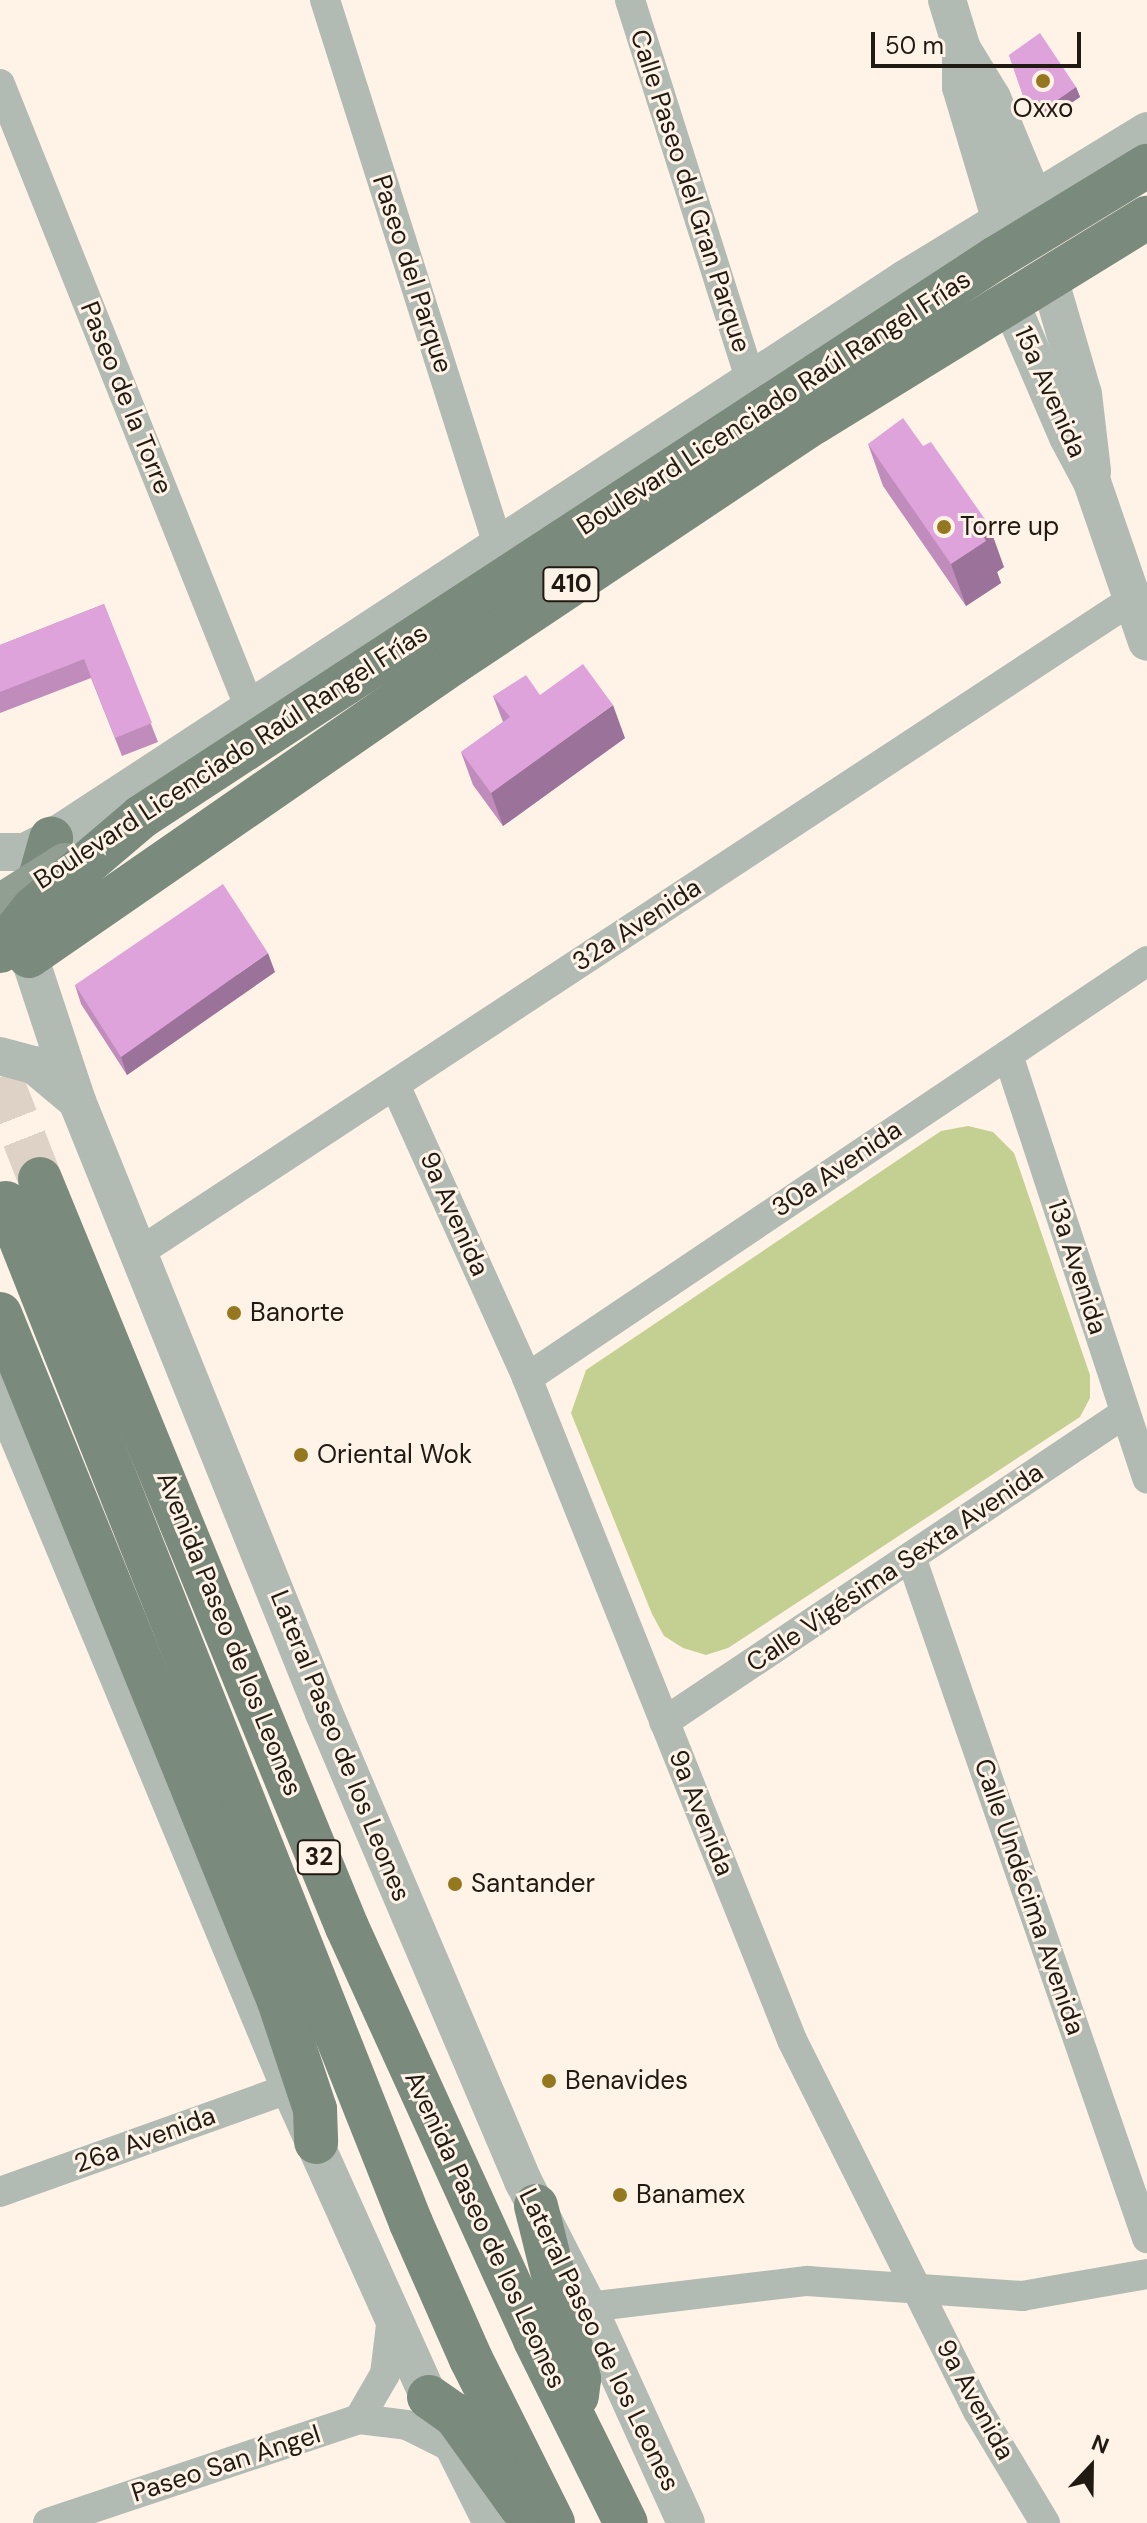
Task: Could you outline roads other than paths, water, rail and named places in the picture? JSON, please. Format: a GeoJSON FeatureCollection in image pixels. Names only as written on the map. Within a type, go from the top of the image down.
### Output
{"type":"FeatureCollection","features":[{"type":"Feature","properties":{"kind":"main road","name":"Boulevard Licenciado Raúl Rangel Frías"},"geometry":{"type":"LineString","coordinates":[[0,905],[141,817],[890,327],[999,239],[1128,161]]}},
{"type":"Feature","properties":{"kind":"main road","name":"Boulevard Licenciado Raúl Rangel Frías"},"geometry":{"type":"LineString","coordinates":[[14,953],[104,904],[545,601],[815,422],[1049,278],[1089,257],[1147,218]]}},
{"type":"Feature","properties":{"kind":"main road"},"geometry":{"type":"LineString","coordinates":[[905,279],[999,239]]}},
{"type":"Feature","properties":{"kind":"main road"},"geometry":{"type":"LineString","coordinates":[[14,953],[33,909],[141,817]]}},
{"type":"Feature","properties":{"kind":"main road"},"geometry":{"type":"LineString","coordinates":[[51,839],[40,878],[45,901],[62,911],[104,904]]}},
{"type":"Feature","properties":{"kind":"main road","name":"Avenida Paseo de los Leones"},"geometry":{"type":"LineString","coordinates":[[553,2523],[471,2359],[411,2223],[23,1191],[347,1927],[572,2417],[626,2523]]}},
{"type":"Feature","properties":{"kind":"main road"},"geometry":{"type":"LineString","coordinates":[[0,1314],[279,2001],[315,2109],[316,2142]]}},
{"type":"Feature","properties":{"kind":"main road"},"geometry":{"type":"LineString","coordinates":[[536,2206],[579,2379],[572,2417]]}},
{"type":"Feature","properties":{"kind":"main road"},"geometry":{"type":"LineString","coordinates":[[429,2397],[455,2415],[532,2523]]}},
{"type":"Feature","properties":{"kind":"street","name":"Paseo del Parque"},"geometry":{"type":"LineString","coordinates":[[325,0],[499,548]]}},
{"type":"Feature","properties":{"kind":"street","name":"Calle Paseo del Gran Parque"},"geometry":{"type":"LineString","coordinates":[[630,0],[751,382]]}},
{"type":"Feature","properties":{"kind":"street"},"geometry":{"type":"LineString","coordinates":[[947,0],[962,49],[992,98],[1043,214]]}},
{"type":"Feature","properties":{"kind":"street"},"geometry":{"type":"LineString","coordinates":[[962,49],[961,87],[999,239]]}},
{"type":"Feature","properties":{"kind":"street","name":"Paseo de la Torre"},"geometry":{"type":"LineString","coordinates":[[0,84],[251,711]]}},
{"type":"Feature","properties":{"kind":"street"},"geometry":{"type":"LineString","coordinates":[[1128,161],[1147,131]]}},
{"type":"Feature","properties":{"kind":"street"},"geometry":{"type":"LineString","coordinates":[[1089,257],[1147,243]]}},
{"type":"Feature","properties":{"kind":"street","name":"15a Avenida"},"geometry":{"type":"LineString","coordinates":[[1049,278],[1089,417],[1092,482]]}},
{"type":"Feature","properties":{"kind":"street"},"geometry":{"type":"LineString","coordinates":[[0,852],[25,852],[51,839],[251,711],[905,279]]}},
{"type":"Feature","properties":{"kind":"street","name":"15a Avenida"},"geometry":{"type":"LineString","coordinates":[[1010,302],[1061,423],[1092,482],[1147,642]]}},
{"type":"Feature","properties":{"kind":"street","name":"32a Avenida"},"geometry":{"type":"LineString","coordinates":[[141,1251],[1133,599]]}},
{"type":"Feature","properties":{"kind":"street","name":"Lateral Paseo de los Leones"},"geometry":{"type":"LineString","coordinates":[[14,953],[141,1251],[324,1713],[536,2206],[588,2307],[686,2523]]}},
{"type":"Feature","properties":{"kind":"street","name":"30a Avenida"},"geometry":{"type":"LineString","coordinates":[[527,1378],[1147,961]]}},
{"type":"Feature","properties":{"kind":"street","name":"13a Avenida"},"geometry":{"type":"LineString","coordinates":[[1008,1055],[1147,1479]]}},
{"type":"Feature","properties":{"kind":"street"},"geometry":{"type":"LineString","coordinates":[[0,1056],[34,1065],[77,1101]]}},
{"type":"Feature","properties":{"kind":"street","name":"9a Avenida"},"geometry":{"type":"LineString","coordinates":[[395,1085],[527,1378],[792,2040],[978,2411],[1045,2523]]}},
{"type":"Feature","properties":{"kind":"street"},"geometry":{"type":"LineString","coordinates":[[0,1392],[290,2088],[429,2397],[492,2523]]}},
{"type":"Feature","properties":{"kind":"street","name":"Calle Vigésima Sexta Avenida"},"geometry":{"type":"LineString","coordinates":[[664,1722],[1125,1413]]}},
{"type":"Feature","properties":{"kind":"street","name":"Calle Undécima Avenida"},"geometry":{"type":"LineString","coordinates":[[911,1557],[1147,2238]]}},
{"type":"Feature","properties":{"kind":"street","name":"26a Avenida"},"geometry":{"type":"LineString","coordinates":[[3,2183],[290,2088]]}},
{"type":"Feature","properties":{"kind":"street"},"geometry":{"type":"LineString","coordinates":[[588,2307],[807,2281],[1022,2296],[1147,2274]]}},
{"type":"Feature","properties":{"kind":"street"},"geometry":{"type":"LineString","coordinates":[[359,2419],[385,2374],[392,2315]]}},
{"type":"Feature","properties":{"kind":"street","name":"Paseo San Ángel"},"geometry":{"type":"LineString","coordinates":[[48,2523],[359,2419],[407,2425],[453,2448]]}},
{"type":"Feature","properties":{"kind":"tunnel"},"geometry":{"type":"LineString","coordinates":[[0,1077],[40,1179]]}},
{"type":"Feature","properties":{"kind":"place","name":"Oxxo"},"geometry":{"type":"Point","coordinates":[1043,81]}},
{"type":"Feature","properties":{"kind":"place","name":"Torre up"},"geometry":{"type":"Point","coordinates":[944,527]}},
{"type":"Feature","properties":{"kind":"place","name":"Banorte"},"geometry":{"type":"Point","coordinates":[234,1313]}},
{"type":"Feature","properties":{"kind":"place","name":"Oriental Wok"},"geometry":{"type":"Point","coordinates":[301,1455]}},
{"type":"Feature","properties":{"kind":"place","name":"Santander"},"geometry":{"type":"Point","coordinates":[455,1884]}},
{"type":"Feature","properties":{"kind":"place","name":"Benavides"},"geometry":{"type":"Point","coordinates":[549,2081]}},
{"type":"Feature","properties":{"kind":"place","name":"Banamex"},"geometry":{"type":"Point","coordinates":[620,2195]}}]}
